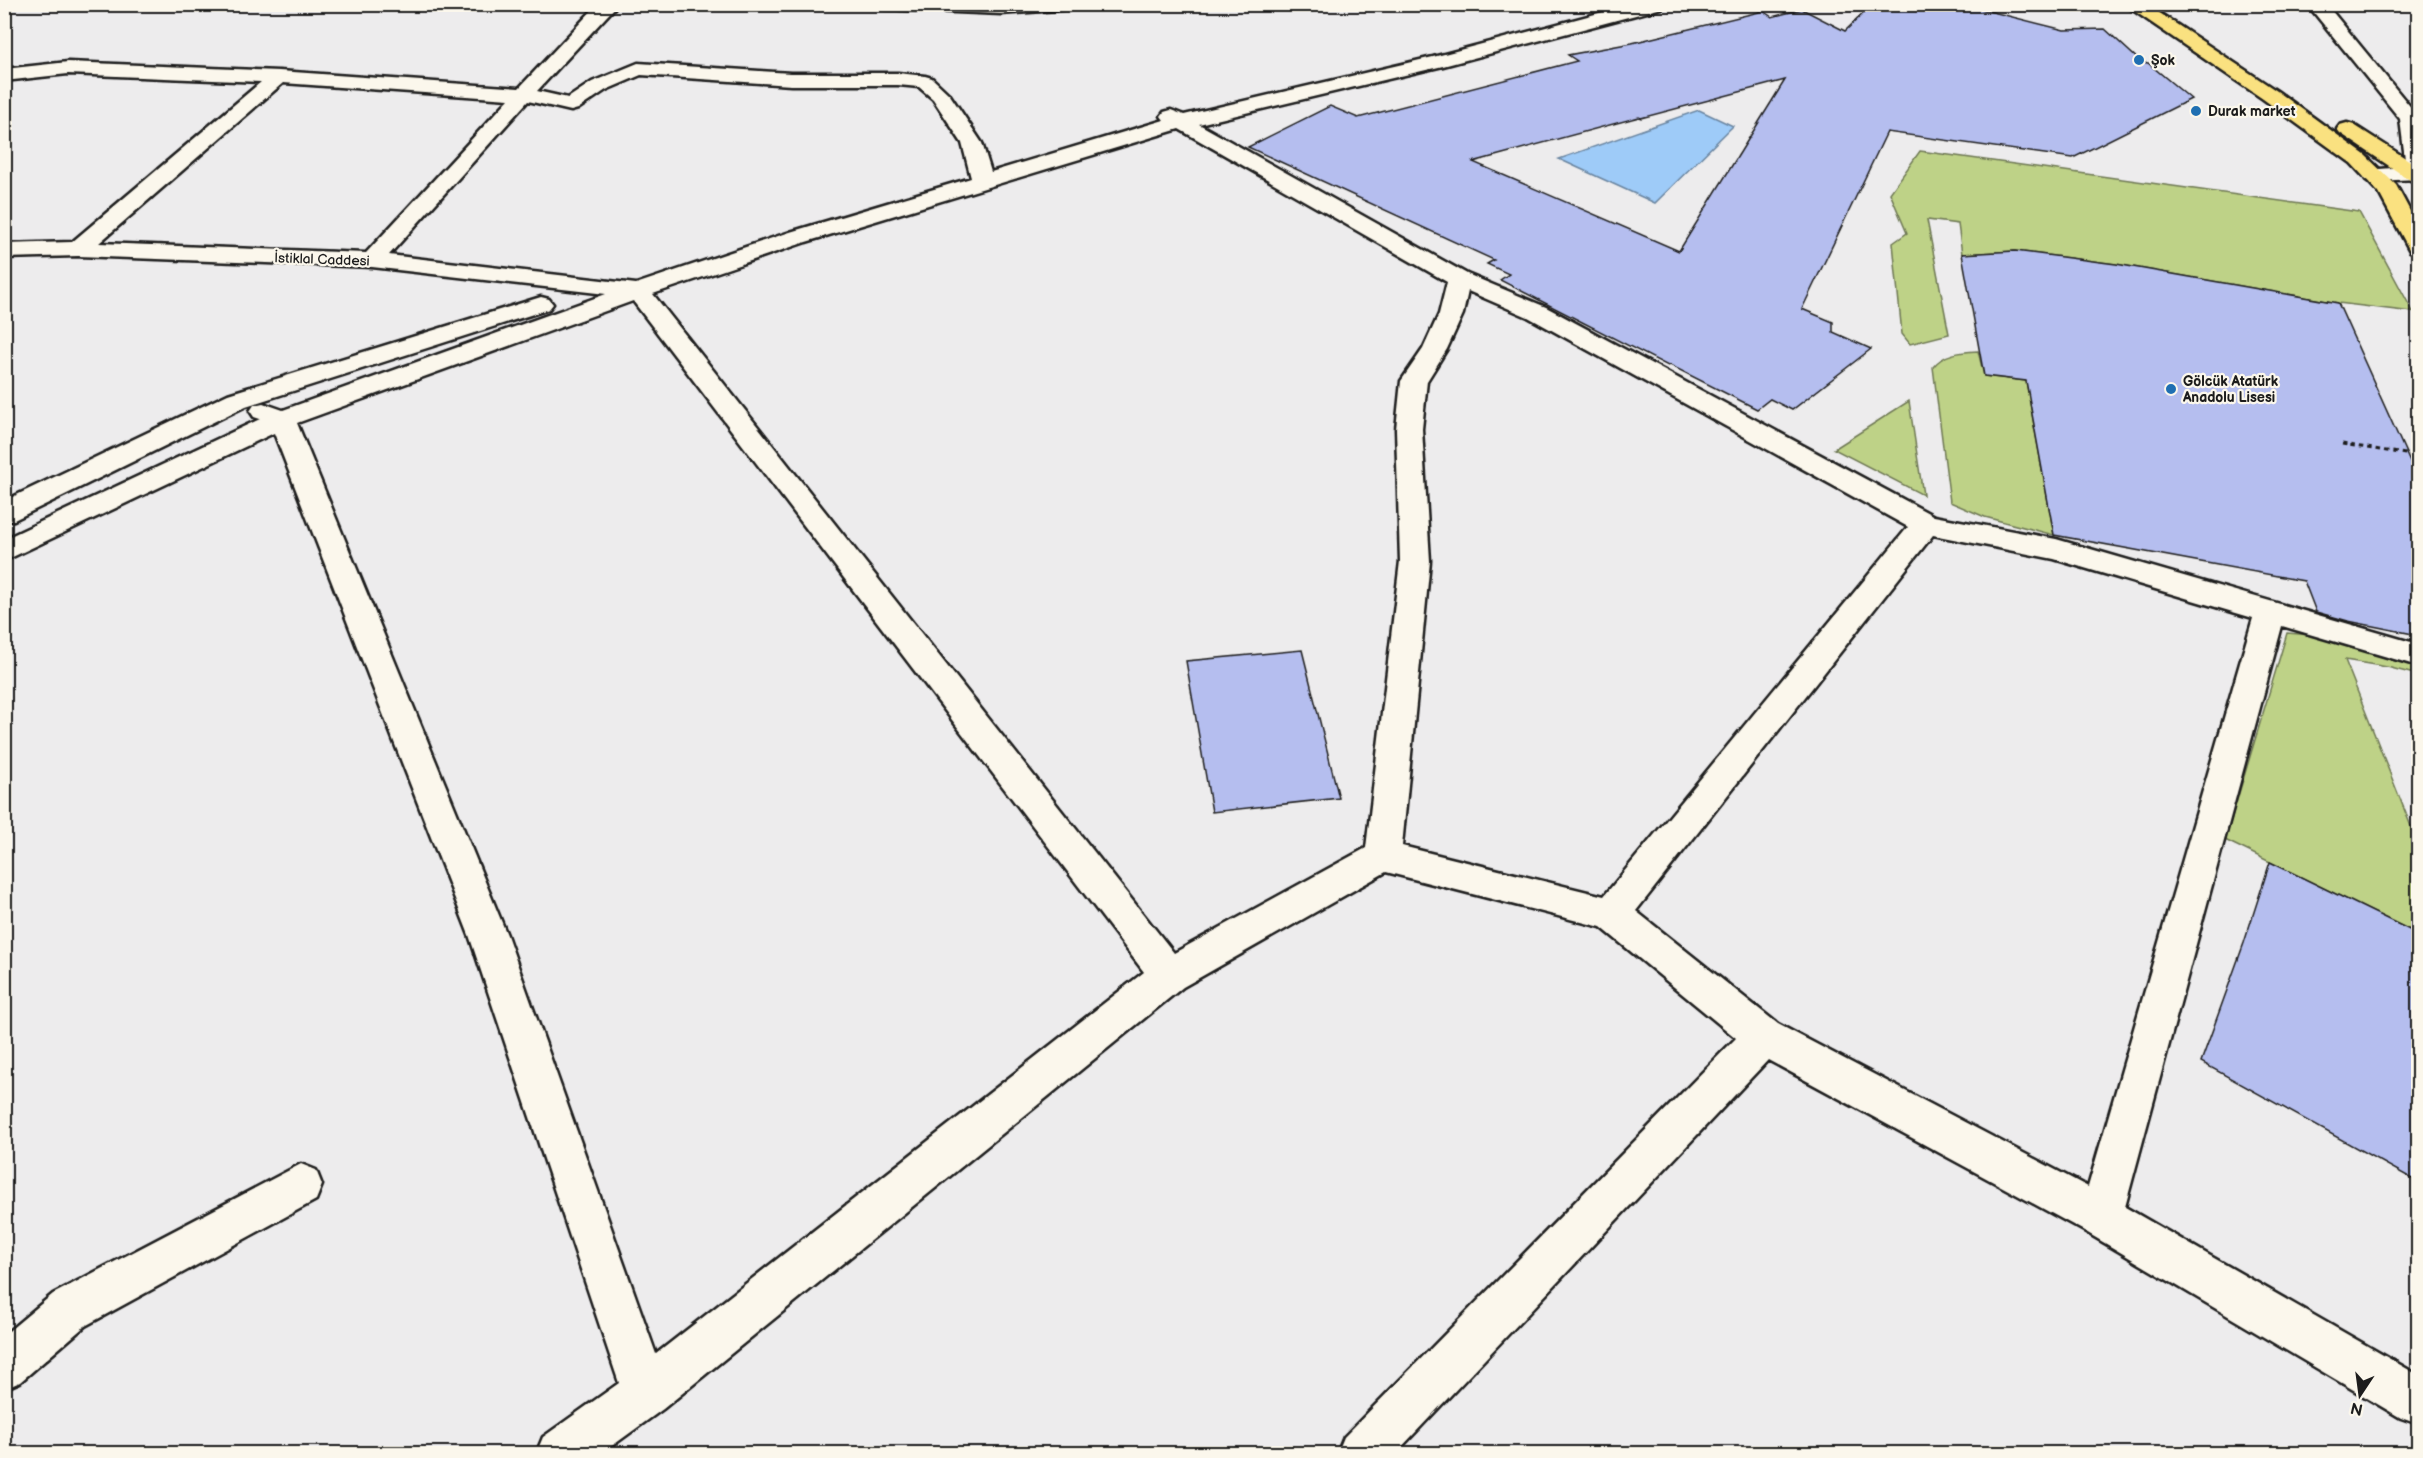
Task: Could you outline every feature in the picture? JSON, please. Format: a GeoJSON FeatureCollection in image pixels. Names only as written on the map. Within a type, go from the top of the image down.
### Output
{"type":"FeatureCollection","features":[{"type":"Feature","properties":{"kind":"main road"},"geometry":{"type":"LineString","coordinates":[[2133,4],[2270,95],[2358,159],[2388,190],[2418,246]]}},
{"type":"Feature","properties":{"kind":"main road"},"geometry":{"type":"LineString","coordinates":[[2157,4],[2418,174]]}},
{"type":"Feature","properties":{"kind":"street"},"geometry":{"type":"LineString","coordinates":[[372,260],[609,4]]}},
{"type":"Feature","properties":{"kind":"street"},"geometry":{"type":"LineString","coordinates":[[885,4],[963,10],[1032,10],[1071,4]]}},
{"type":"Feature","properties":{"kind":"street"},"geometry":{"type":"LineString","coordinates":[[4,513],[237,400],[597,287],[1173,117],[1613,4]]}},
{"type":"Feature","properties":{"kind":"street"},"geometry":{"type":"LineString","coordinates":[[1173,117],[1371,78],[1656,4]]}},
{"type":"Feature","properties":{"kind":"street"},"geometry":{"type":"LineString","coordinates":[[2316,4],[2410,118],[2418,174],[2374,175]]}},
{"type":"Feature","properties":{"kind":"street"},"geometry":{"type":"LineString","coordinates":[[4,75],[68,69],[279,77],[524,94],[571,105],[599,86],[638,69],[791,79],[898,79],[925,82],[940,95],[972,143],[981,173]]}},
{"type":"Feature","properties":{"kind":"street"},"geometry":{"type":"LineString","coordinates":[[78,249],[279,77]]}},
{"type":"Feature","properties":{"kind":"street"},"geometry":{"type":"LineString","coordinates":[[1173,117],[1459,279],[1537,312],[1926,524],[2056,549],[2270,614],[2418,655]]}},
{"type":"Feature","properties":{"kind":"street"},"geometry":{"type":"LineString","coordinates":[[4,551],[282,419],[638,291],[981,173]]}},
{"type":"Feature","properties":{"kind":"street","name":"İstiklal Caddesi"},"geometry":{"type":"LineString","coordinates":[[4,251],[78,249],[372,260],[638,291]]}},
{"type":"Feature","properties":{"kind":"street"},"geometry":{"type":"LineString","coordinates":[[1383,856],[1415,561],[1409,429],[1414,381],[1435,349],[1451,314],[1459,279]]}},
{"type":"Feature","properties":{"kind":"street"},"geometry":{"type":"LineString","coordinates":[[638,291],[1169,975]]}},
{"type":"Feature","properties":{"kind":"street"},"geometry":{"type":"LineString","coordinates":[[237,400],[282,419],[488,935],[646,1392]]}},
{"type":"Feature","properties":{"kind":"street"},"geometry":{"type":"LineString","coordinates":[[1612,914],[1926,524]]}},
{"type":"Feature","properties":{"kind":"street"},"geometry":{"type":"LineString","coordinates":[[2102,1217],[2270,614]]}},
{"type":"Feature","properties":{"kind":"street"},"geometry":{"type":"LineString","coordinates":[[560,1454],[646,1392],[1169,975],[1383,856],[1612,914],[1764,1037],[2102,1217],[2418,1401]]}},
{"type":"Feature","properties":{"kind":"street"},"geometry":{"type":"LineString","coordinates":[[1362,1454],[1764,1037]]}},
{"type":"Feature","properties":{"kind":"street"},"geometry":{"type":"LineString","coordinates":[[4,1366],[69,1310],[301,1185]]}},
{"type":"Feature","properties":{"kind":"path"},"geometry":{"type":"LineString","coordinates":[[2342,444],[2418,456]]}},
{"type":"Feature","properties":{"kind":"green space"},"geometry":{"type":"Polygon","coordinates":[[[1920,151],[2359,212],[2413,312],[2338,303],[2116,264],[2015,251],[1962,254],[1958,224],[1927,220],[1949,334],[1910,344],[1902,334],[1893,243],[1907,233],[1890,193],[1920,151]]]}},
{"type":"Feature","properties":{"kind":"green space"},"geometry":{"type":"Polygon","coordinates":[[[1978,351],[1984,376],[2026,381],[2054,535],[1985,517],[1950,502],[1933,367],[1948,356],[1978,351]]]}},
{"type":"Feature","properties":{"kind":"green space"},"geometry":{"type":"Polygon","coordinates":[[[1909,401],[1923,495],[1834,449],[1909,401]]]}},
{"type":"Feature","properties":{"kind":"green space"},"geometry":{"type":"Polygon","coordinates":[[[2287,633],[2312,635],[2418,666],[2418,675],[2345,660],[2418,844],[2418,934],[2225,840],[2287,633]]]}},
{"type":"Feature","properties":{"kind":"water"},"geometry":{"type":"Polygon","coordinates":[[[1699,110],[1733,126],[1655,203],[1559,159],[1699,110]]]}},
{"type":"Feature","properties":{"kind":"building"},"geometry":{"type":"Polygon","coordinates":[[[1873,4],[1961,4],[2064,30],[2105,29],[2141,62],[2148,63],[2191,99],[2073,158],[1887,132],[1802,309],[1833,322],[1833,332],[1871,349],[1792,410],[1770,399],[1757,409],[1668,366],[1500,280],[1509,274],[1487,264],[1494,260],[1248,147],[1330,106],[1358,118],[1577,61],[1568,55],[1632,43],[1763,11],[1772,17],[1802,9],[1845,31],[1873,4]],[[1785,80],[1473,162],[1679,251],[1785,80]]]}},
{"type":"Feature","properties":{"kind":"building"},"geometry":{"type":"Polygon","coordinates":[[[2015,251],[2116,264],[2338,303],[2418,480],[2418,635],[2316,612],[2304,581],[2054,535],[2026,381],[1984,376],[1962,254],[2015,251]]]}},
{"type":"Feature","properties":{"kind":"building"},"geometry":{"type":"Polygon","coordinates":[[[1302,650],[1339,798],[1212,812],[1186,661],[1302,650]]]}},
{"type":"Feature","properties":{"kind":"building"},"geometry":{"type":"Polygon","coordinates":[[[2270,862],[2418,934],[2418,1182],[2201,1062],[2244,943],[2270,862]]]}},
{"type":"Feature","properties":{"kind":"place","name":"Şok"},"geometry":{"type":"Point","coordinates":[2139,60]}},
{"type":"Feature","properties":{"kind":"place","name":"Durak market"},"geometry":{"type":"Point","coordinates":[2196,111]}},
{"type":"Feature","properties":{"kind":"place","name":"Gölcük Atatürk Anadolu Lisesi"},"geometry":{"type":"Point","coordinates":[2171,389]}}]}
